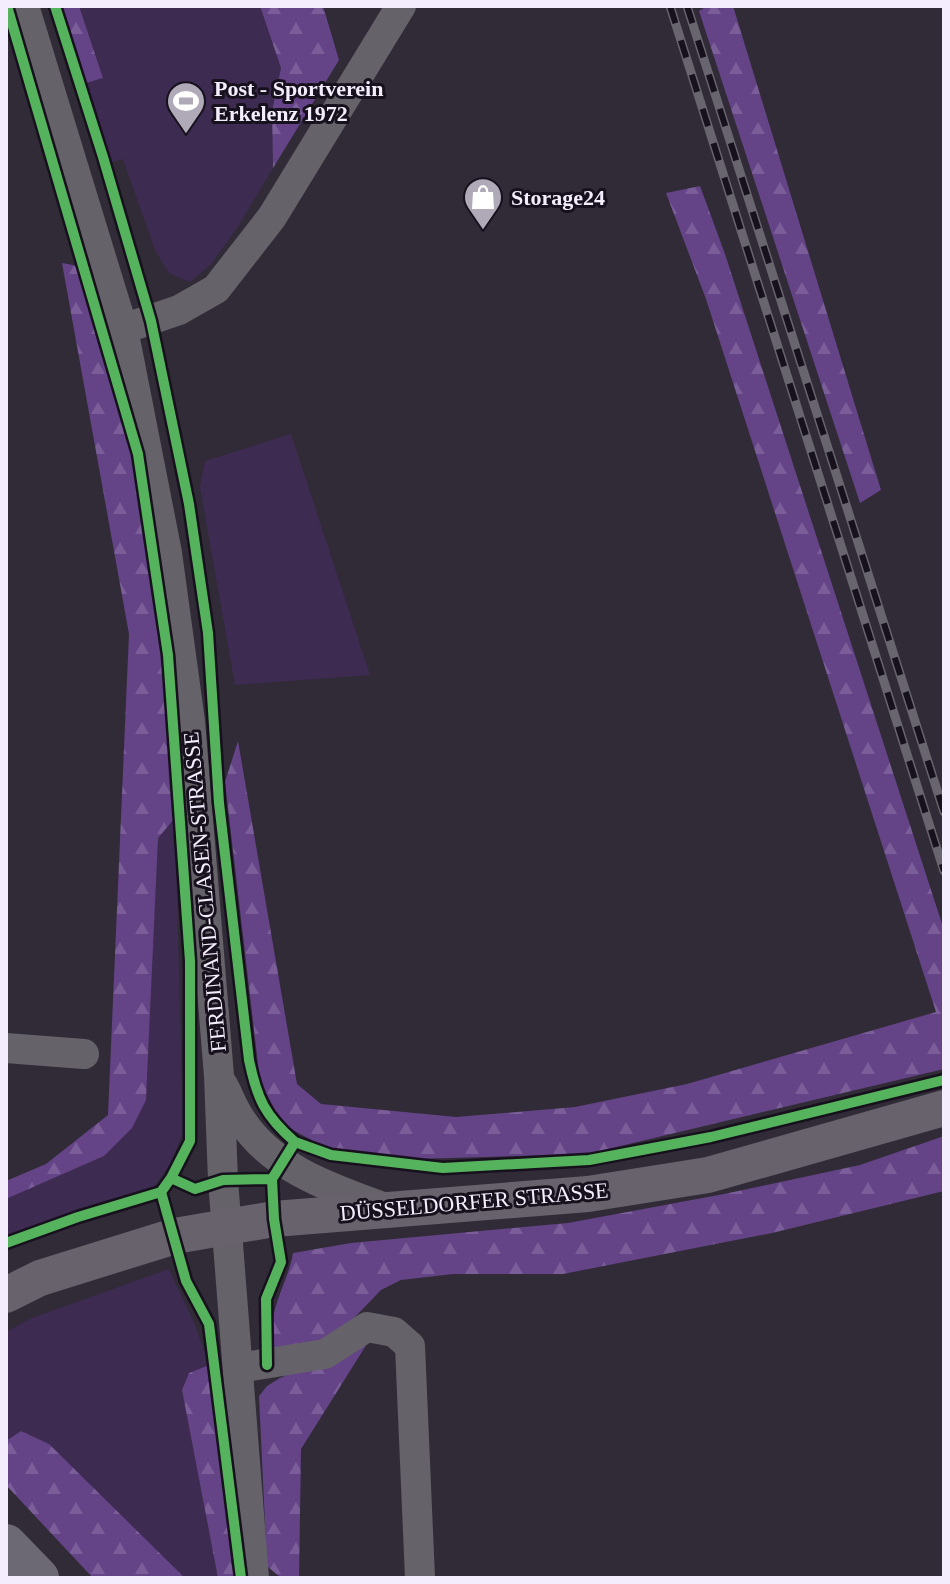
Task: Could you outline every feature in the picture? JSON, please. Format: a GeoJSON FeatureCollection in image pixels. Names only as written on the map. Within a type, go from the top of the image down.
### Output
{"type":"FeatureCollection","features":[{"type":"Feature","properties":{"kind":"highway"},"geometry":{"type":"LineString","coordinates":[[6,1545],[38,1578]]}},
{"type":"Feature","properties":{"kind":"main road","name":"DÜSSELDORFER STRASSE"},"geometry":{"type":"LineString","coordinates":[[6,1295],[40,1278],[175,1236],[274,1219],[588,1194],[708,1175],[944,1108]]}},
{"type":"Feature","properties":{"kind":"street","name":"FERDINAND-CLASEN-STRASSE"},"geometry":{"type":"LineString","coordinates":[[24,6],[123,329],[167,553],[190,721],[219,1076],[223,1180],[254,1578]]}},
{"type":"Feature","properties":{"kind":"street"},"geometry":{"type":"LineString","coordinates":[[123,329],[179,310],[216,289],[272,217],[401,6]]}},
{"type":"Feature","properties":{"kind":"street"},"geometry":{"type":"LineString","coordinates":[[6,1048],[84,1054]]}},
{"type":"Feature","properties":{"kind":"street","name":"FERDINAND-CLASEN-STRASSE"},"geometry":{"type":"LineString","coordinates":[[219,1076],[241,1120],[262,1144],[309,1179],[387,1208]]}},
{"type":"Feature","properties":{"kind":"street"},"geometry":{"type":"LineString","coordinates":[[239,1368],[325,1354],[367,1327],[394,1332],[410,1346],[420,1578]]}},
{"type":"Feature","properties":{"kind":"shaded area","name":"Post - Sportverein Erkelenz 1972"},"geometry":{"type":"Polygon","coordinates":[[[79,6],[260,6],[281,68],[272,111],[273,168],[211,264],[190,282],[169,273],[155,250],[123,159],[108,163],[83,84],[103,78],[79,6]]]}},
{"type":"Feature","properties":{"kind":"shaded area"},"geometry":{"type":"Polygon","coordinates":[[[291,434],[370,675],[235,685],[200,487],[205,461],[291,434]]]}},
{"type":"Feature","properties":{"kind":"shaded area"},"geometry":{"type":"Polygon","coordinates":[[[175,818],[183,1132],[170,1165],[153,1188],[77,1210],[6,1239],[6,1199],[104,1156],[146,1100],[158,837],[175,818]]]}},
{"type":"Feature","properties":{"kind":"shaded area"},"geometry":{"type":"Polygon","coordinates":[[[169,1269],[195,1325],[209,1365],[189,1373],[182,1390],[218,1578],[185,1578],[49,1444],[21,1431],[6,1441],[6,1332],[32,1318],[169,1269]]]}},
{"type":"Feature","properties":{"kind":"green space"},"geometry":{"type":"Polygon","coordinates":[[[58,6],[79,6],[103,78],[83,84],[58,6]]]}},
{"type":"Feature","properties":{"kind":"green space"},"geometry":{"type":"Polygon","coordinates":[[[260,6],[323,6],[339,60],[273,168],[272,111],[281,68],[260,6]]]}},
{"type":"Feature","properties":{"kind":"green space"},"geometry":{"type":"Polygon","coordinates":[[[707,6],[733,6],[881,490],[860,503],[699,11],[707,6]]]}},
{"type":"Feature","properties":{"kind":"green space"},"geometry":{"type":"Polygon","coordinates":[[[700,186],[725,254],[944,930],[944,1069],[587,1154],[415,1159],[326,1148],[282,1124],[260,1081],[225,782],[238,741],[297,1084],[321,1104],[456,1117],[575,1107],[687,1084],[936,1012],[706,299],[666,193],[700,186]]]}},
{"type":"Feature","properties":{"kind":"green space"},"geometry":{"type":"Polygon","coordinates":[[[62,263],[87,273],[135,464],[163,666],[175,818],[158,838],[146,1100],[132,1128],[104,1156],[6,1199],[6,1181],[46,1164],[108,1115],[129,634],[62,263]]]}},
{"type":"Feature","properties":{"kind":"green space"},"geometry":{"type":"Polygon","coordinates":[[[944,1136],[944,1191],[772,1233],[563,1274],[453,1274],[401,1280],[381,1290],[326,1347],[275,1354],[272,1340],[274,1314],[293,1253],[351,1243],[568,1223],[860,1165],[944,1136]]]}},
{"type":"Feature","properties":{"kind":"green space"},"geometry":{"type":"Polygon","coordinates":[[[370,1339],[301,1449],[299,1578],[281,1578],[267,1566],[259,1396],[280,1378],[370,1339]]]}},
{"type":"Feature","properties":{"kind":"green space"},"geometry":{"type":"Polygon","coordinates":[[[209,1365],[236,1578],[218,1578],[182,1390],[189,1373],[209,1365]]]}},
{"type":"Feature","properties":{"kind":"green space"},"geometry":{"type":"Polygon","coordinates":[[[21,1431],[49,1444],[185,1578],[93,1578],[6,1485],[6,1441],[21,1431]]]}},
{"type":"Feature","properties":{"kind":"railway"},"geometry":{"type":"LineString","coordinates":[[670,6],[944,871]]}},
{"type":"Feature","properties":{"kind":"railway"},"geometry":{"type":"LineString","coordinates":[[687,6],[944,812]]}},
{"type":"Feature","properties":{"kind":"cycle path"},"geometry":{"type":"LineString","coordinates":[[7,6],[138,454],[168,655],[190,961],[190,1141],[171,1178]]}},
{"type":"Feature","properties":{"kind":"cycle path"},"geometry":{"type":"LineString","coordinates":[[55,6],[151,321],[189,504],[208,633],[219,803],[249,1060],[264,1106],[276,1124],[295,1142]]}},
{"type":"Feature","properties":{"kind":"cycle path"},"geometry":{"type":"LineString","coordinates":[[6,1243],[161,1192],[171,1178],[195,1189],[223,1180],[272,1179],[295,1142],[331,1155],[443,1168],[589,1160],[711,1137],[944,1080]]}},
{"type":"Feature","properties":{"kind":"cycle path"},"geometry":{"type":"LineString","coordinates":[[267,1365],[266,1299],[281,1262],[272,1179]]}},
{"type":"Feature","properties":{"kind":"cycle path"},"geometry":{"type":"LineString","coordinates":[[161,1192],[186,1281],[209,1324],[241,1578]]}},
{"type":"Feature","properties":{"kind":"place","name":"Post - Sportverein Erkelenz 1972"},"geometry":{"type":"Point","coordinates":[186,135]}},
{"type":"Feature","properties":{"kind":"place","name":"Storage24"},"geometry":{"type":"Point","coordinates":[483,231]}}]}
